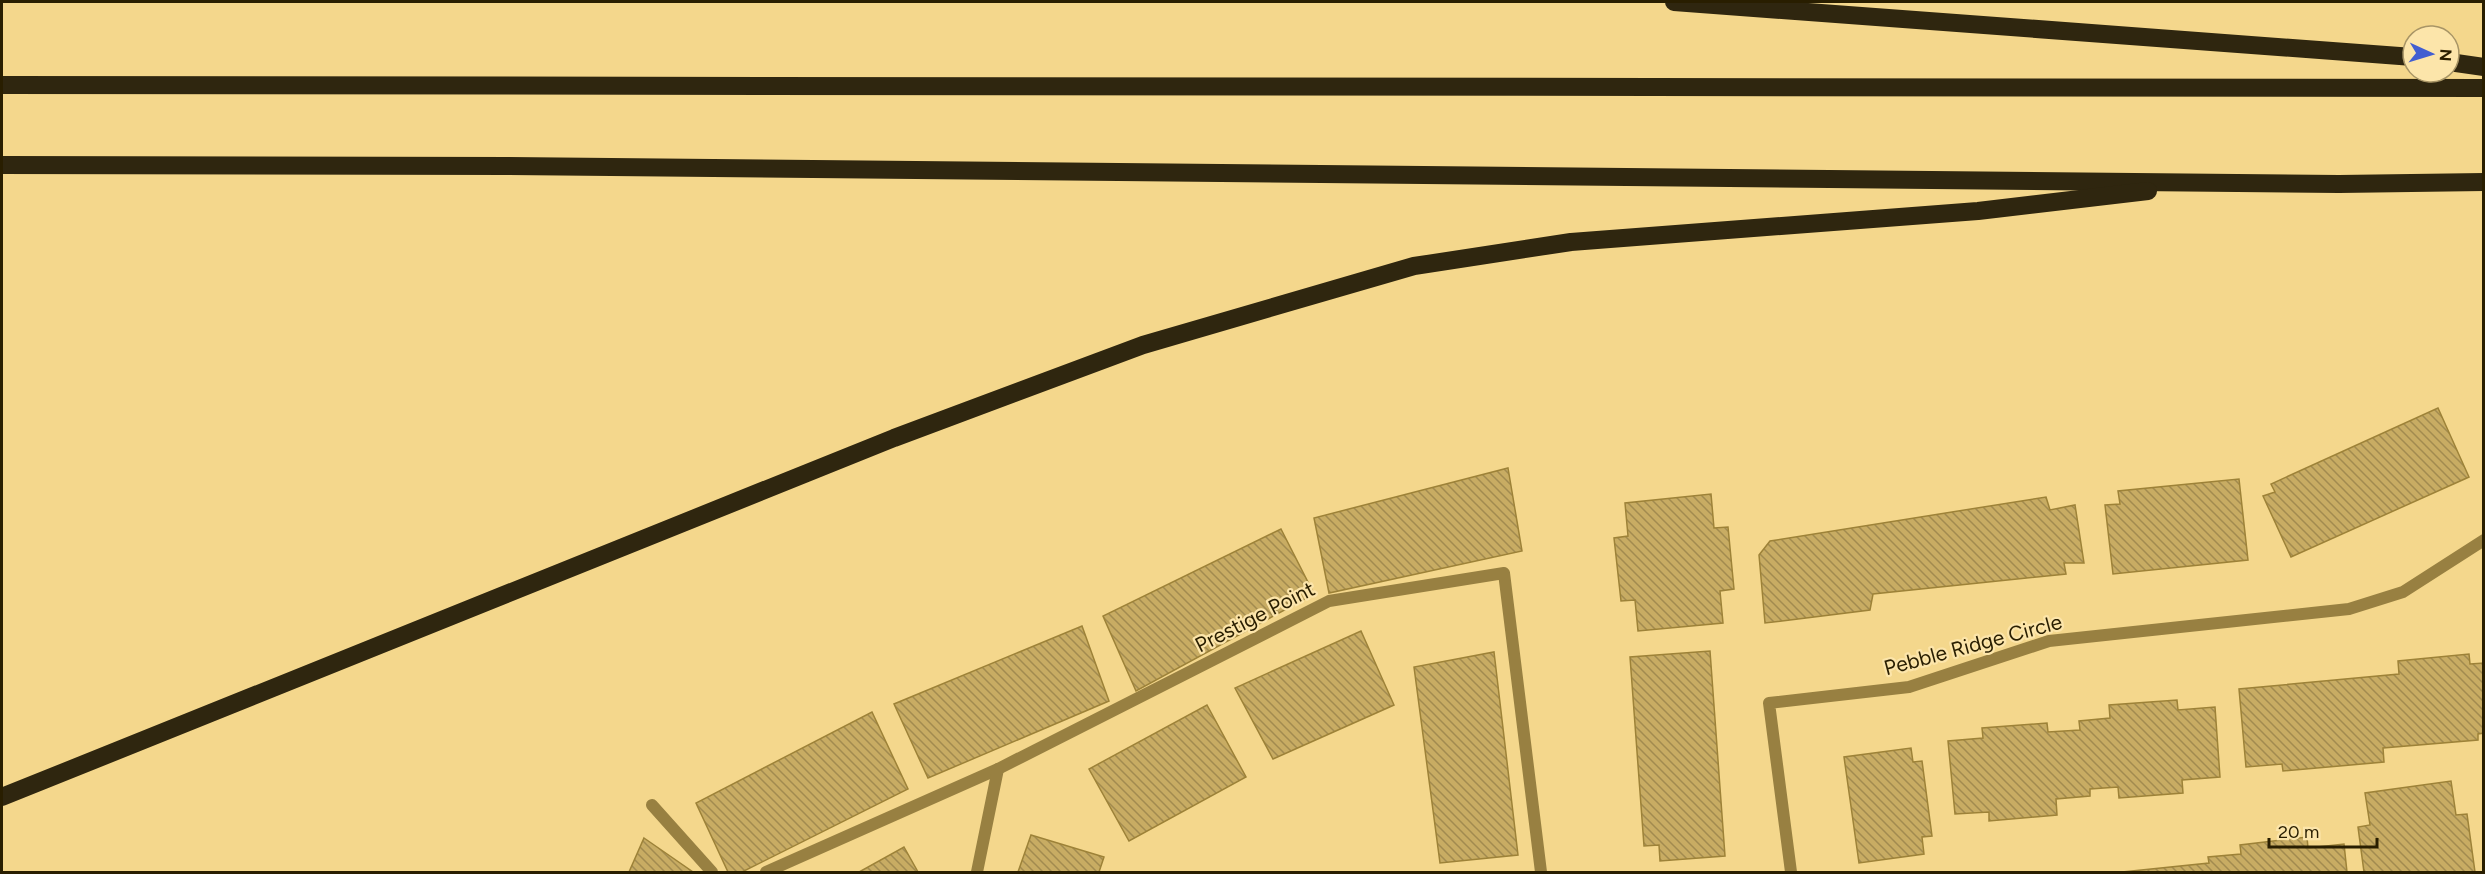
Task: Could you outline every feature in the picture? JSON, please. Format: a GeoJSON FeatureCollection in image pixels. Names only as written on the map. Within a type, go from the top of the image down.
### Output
{"type":"FeatureCollection","features":[{"type":"Feature","properties":{"kind":"highway"},"geometry":{"type":"LineString","coordinates":[[1674,2],[2401,56]]}},
{"type":"Feature","properties":{"kind":"highway"},"geometry":{"type":"LineString","coordinates":[[2461,64],[2484,67]]}},
{"type":"Feature","properties":{"kind":"highway"},"geometry":{"type":"LineString","coordinates":[[2,85],[2484,88]]}},
{"type":"Feature","properties":{"kind":"highway"},"geometry":{"type":"LineString","coordinates":[[2,165],[533,166],[2223,183],[2484,182]]}},
{"type":"Feature","properties":{"kind":"highway"},"geometry":{"type":"LineString","coordinates":[[2,797],[894,438],[1143,345],[1414,266],[1571,242],[1978,211],[2223,183]]}},
{"type":"Feature","properties":{"kind":"street","name":"Pebble Ridge Circle"},"geometry":{"type":"LineString","coordinates":[[1791,873],[1769,703],[1908,687],[2049,641],[2349,609],[2403,591],[2484,540]]}},
{"type":"Feature","properties":{"kind":"street","name":"Prestige Point"},"geometry":{"type":"LineString","coordinates":[[766,873],[998,769],[1329,601],[1504,573],[1541,873]]}},
{"type":"Feature","properties":{"kind":"street"},"geometry":{"type":"LineString","coordinates":[[977,873],[998,769]]}},
{"type":"Feature","properties":{"kind":"street"},"geometry":{"type":"LineString","coordinates":[[652,805],[712,873]]}},
{"type":"Feature","properties":{"kind":"building"},"geometry":{"type":"Polygon","coordinates":[[[2438,408],[2469,477],[2291,557],[2263,496],[2275,492],[2271,484],[2438,408]]]}},
{"type":"Feature","properties":{"kind":"building"},"geometry":{"type":"Polygon","coordinates":[[[1508,468],[1522,551],[1329,593],[1314,518],[1508,468]]]}},
{"type":"Feature","properties":{"kind":"building"},"geometry":{"type":"Polygon","coordinates":[[[2239,479],[2248,560],[2113,574],[2105,505],[2120,504],[2118,491],[2239,479]]]}},
{"type":"Feature","properties":{"kind":"building"},"geometry":{"type":"Polygon","coordinates":[[[1711,494],[1714,528],[1728,527],[1734,589],[1720,591],[1723,623],[1638,631],[1635,600],[1621,601],[1614,538],[1628,536],[1625,503],[1711,494]]]}},
{"type":"Feature","properties":{"kind":"building"},"geometry":{"type":"Polygon","coordinates":[[[2046,497],[2050,510],[2075,505],[2084,563],[2064,563],[2066,574],[1873,594],[1870,610],[1765,623],[1759,555],[1770,541],[2046,497]]]}},
{"type":"Feature","properties":{"kind":"building"},"geometry":{"type":"Polygon","coordinates":[[[1281,529],[1314,594],[1136,691],[1103,616],[1281,529]]]}},
{"type":"Feature","properties":{"kind":"building"},"geometry":{"type":"Polygon","coordinates":[[[1082,626],[1109,701],[928,778],[894,704],[1082,626]]]}},
{"type":"Feature","properties":{"kind":"building"},"geometry":{"type":"Polygon","coordinates":[[[1361,631],[1394,705],[1273,759],[1235,688],[1361,631]]]}},
{"type":"Feature","properties":{"kind":"building"},"geometry":{"type":"Polygon","coordinates":[[[1710,651],[1725,856],[1660,861],[1659,845],[1644,846],[1630,657],[1710,651]]]}},
{"type":"Feature","properties":{"kind":"building"},"geometry":{"type":"Polygon","coordinates":[[[1494,652],[1518,855],[1440,863],[1414,667],[1494,652]]]}},
{"type":"Feature","properties":{"kind":"building"},"geometry":{"type":"Polygon","coordinates":[[[2469,654],[2470,664],[2484,663],[2484,733],[2478,734],[2478,740],[2383,748],[2384,762],[2283,771],[2282,764],[2246,767],[2239,689],[2399,674],[2398,661],[2469,654]]]}},
{"type":"Feature","properties":{"kind":"building"},"geometry":{"type":"Polygon","coordinates":[[[2177,700],[2178,710],[2215,707],[2220,777],[2182,780],[2183,793],[2119,798],[2118,787],[2090,789],[2090,796],[2056,799],[2057,815],[1989,821],[1989,812],[1955,814],[1948,741],[1983,738],[1982,728],[2047,723],[2048,732],[2080,730],[2079,721],[2110,718],[2109,705],[2177,700]]]}},
{"type":"Feature","properties":{"kind":"building"},"geometry":{"type":"Polygon","coordinates":[[[1207,705],[1246,777],[1129,841],[1089,769],[1207,705]]]}},
{"type":"Feature","properties":{"kind":"building"},"geometry":{"type":"Polygon","coordinates":[[[872,712],[908,789],[742,872],[728,872],[696,803],[872,712]]]}},
{"type":"Feature","properties":{"kind":"building"},"geometry":{"type":"Polygon","coordinates":[[[1911,748],[1913,762],[1922,761],[1932,836],[1922,837],[1924,854],[1859,863],[1844,757],[1911,748]]]}},
{"type":"Feature","properties":{"kind":"building"},"geometry":{"type":"Polygon","coordinates":[[[2451,781],[2456,815],[2467,814],[2475,872],[2364,872],[2358,827],[2370,825],[2365,793],[2451,781]]]}},
{"type":"Feature","properties":{"kind":"building"},"geometry":{"type":"Polygon","coordinates":[[[1031,835],[1104,857],[1099,872],[1018,872],[1031,835]]]}},
{"type":"Feature","properties":{"kind":"building"},"geometry":{"type":"Polygon","coordinates":[[[2307,837],[2308,848],[2344,844],[2347,872],[2122,872],[2209,863],[2208,857],[2241,854],[2240,845],[2307,837]]]}},
{"type":"Feature","properties":{"kind":"building"},"geometry":{"type":"Polygon","coordinates":[[[644,838],[693,872],[629,872],[644,838]]]}},
{"type":"Feature","properties":{"kind":"building"},"geometry":{"type":"Polygon","coordinates":[[[904,847],[918,872],[859,872],[904,847]]]}}]}
